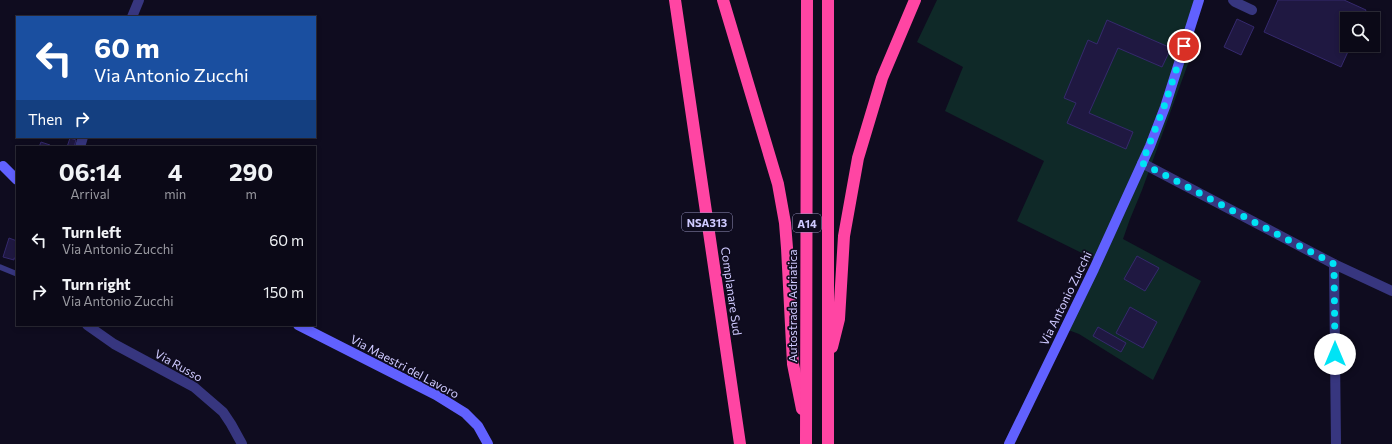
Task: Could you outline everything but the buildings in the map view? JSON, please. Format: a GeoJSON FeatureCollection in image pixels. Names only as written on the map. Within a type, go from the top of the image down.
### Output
{"type":"FeatureCollection","features":[{"type":"Feature","properties":{"kind":"highway","name":"Complanare Sud"},"geometry":{"type":"LineString","coordinates":[[675,0],[740,444]]}},
{"type":"Feature","properties":{"kind":"highway"},"geometry":{"type":"LineString","coordinates":[[723,0],[778,184],[785,223],[793,364],[798,396],[806,426]]}},
{"type":"Feature","properties":{"kind":"highway","name":"Autostrada Adriatica"},"geometry":{"type":"LineString","coordinates":[[806,444],[807,0]]}},
{"type":"Feature","properties":{"kind":"highway","name":"A14"},"geometry":{"type":"LineString","coordinates":[[828,0],[828,444]]}},
{"type":"Feature","properties":{"kind":"highway"},"geometry":{"type":"LineString","coordinates":[[828,360],[839,319],[844,236],[858,158],[882,78],[915,0]]}},
{"type":"Feature","properties":{"kind":"main road","name":"Via Antonio Zucchi"},"geometry":{"type":"LineString","coordinates":[[1009,444],[1094,269],[1142,163],[1164,107],[1198,0]]}},
{"type":"Feature","properties":{"kind":"main road"},"geometry":{"type":"LineString","coordinates":[[1,165],[16,172]]}},
{"type":"Feature","properties":{"kind":"main road"},"geometry":{"type":"LineString","coordinates":[[1,165],[16,179]]}},
{"type":"Feature","properties":{"kind":"main road","name":"Via Maestri del Lavoro"},"geometry":{"type":"LineString","coordinates":[[300,326],[436,395],[465,413],[478,426],[488,444]]}},
{"type":"Feature","properties":{"kind":"street"},"geometry":{"type":"LineString","coordinates":[[132,16],[139,0]]}},
{"type":"Feature","properties":{"kind":"street"},"geometry":{"type":"LineString","coordinates":[[1233,0],[1252,10]]}},
{"type":"Feature","properties":{"kind":"street"},"geometry":{"type":"LineString","coordinates":[[1142,163],[1334,264],[1392,291]]}},
{"type":"Feature","properties":{"kind":"street"},"geometry":{"type":"LineString","coordinates":[[1334,264],[1336,444]]}},
{"type":"Feature","properties":{"kind":"street","name":"Via Russo"},"geometry":{"type":"LineString","coordinates":[[88,326],[114,344],[194,387],[223,412],[242,444]]}},
{"type":"Feature","properties":{"kind":"lane"},"geometry":{"type":"LineString","coordinates":[[0,267],[16,274]]}},
{"type":"Feature","properties":{"kind":"green space"},"geometry":{"type":"Polygon","coordinates":[[[937,0],[1195,0],[1182,45],[1193,50],[1123,239],[1201,281],[1153,380],[1079,334],[1063,328],[1094,259],[1017,221],[1044,161],[945,111],[963,67],[917,42],[937,0]]]}},
{"type":"Feature","properties":{"kind":"route"},"geometry":{"type":"LineString","coordinates":[[1184,46],[1150,146],[1142,163],[1334,264],[1335,354]]}}]}
